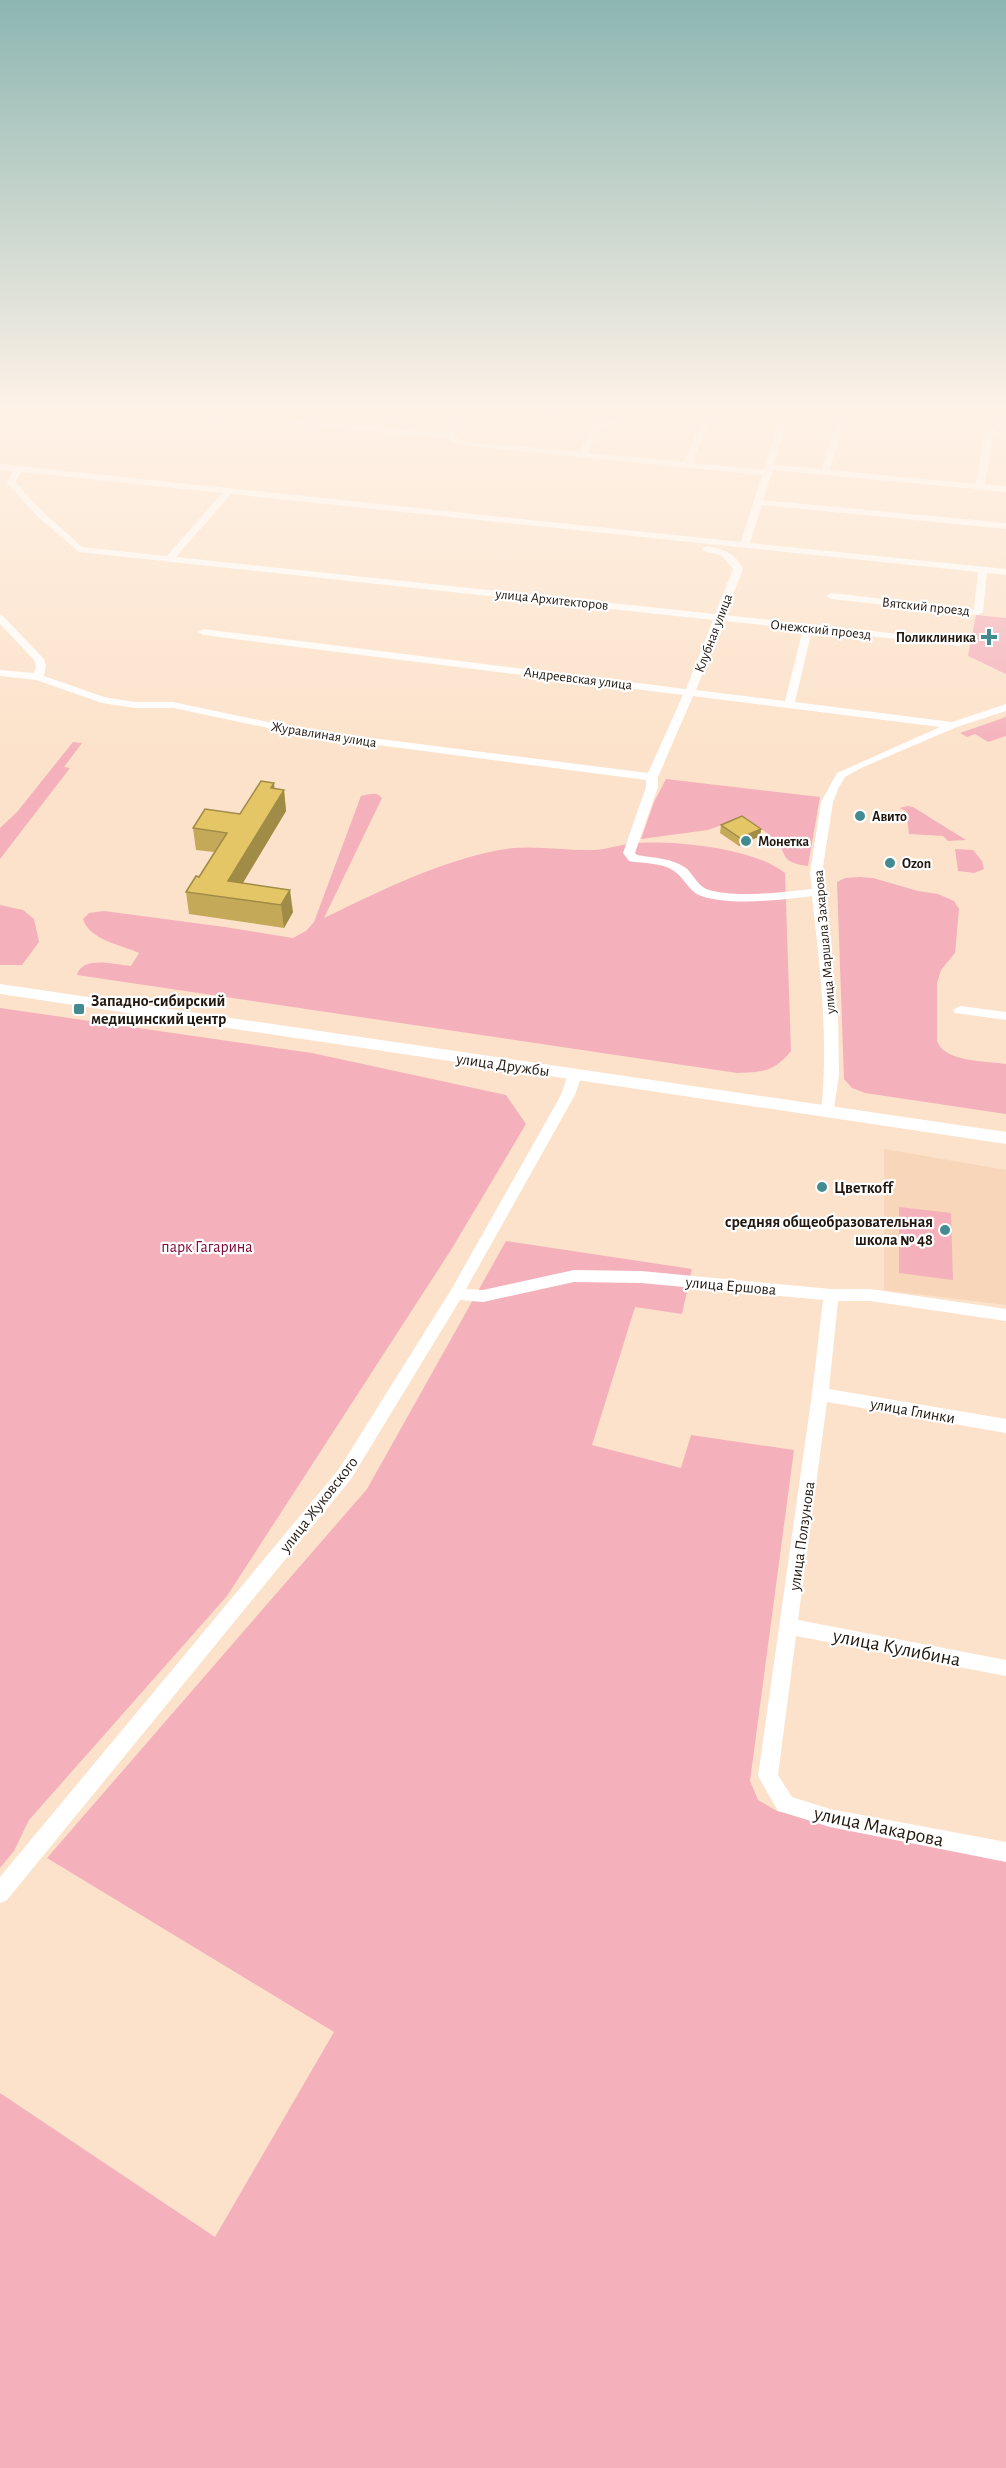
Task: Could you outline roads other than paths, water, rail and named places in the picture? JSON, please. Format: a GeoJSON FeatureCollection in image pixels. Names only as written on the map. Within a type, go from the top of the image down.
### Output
{"type":"FeatureCollection","features":[{"type":"Feature","properties":{"kind":"main road","name":"улица Дружбы"},"geometry":{"type":"LineString","coordinates":[[0,989],[1006,1138]]}},
{"type":"Feature","properties":{"kind":"street","name":"улица Архитекторов"},"geometry":{"type":"LineString","coordinates":[[53,525],[79,549],[171,557],[719,618]]}},
{"type":"Feature","properties":{"kind":"street"},"geometry":{"type":"LineString","coordinates":[[171,557],[199,525]]}},
{"type":"Feature","properties":{"kind":"street","name":"Клубная улица"},"geometry":{"type":"LineString","coordinates":[[472,525],[723,552],[734,560],[738,569],[690,692],[652,777],[652,787],[629,853],[633,858],[673,865],[683,871],[694,886],[705,893],[723,896],[818,892]]}},
{"type":"Feature","properties":{"kind":"street"},"geometry":{"type":"LineString","coordinates":[[559,525],[1006,572]]}},
{"type":"Feature","properties":{"kind":"street"},"geometry":{"type":"LineString","coordinates":[[745,545],[751,525]]}},
{"type":"Feature","properties":{"kind":"street","name":"Вятский проезд"},"geometry":{"type":"LineString","coordinates":[[831,596],[978,612],[983,570]]}},
{"type":"Feature","properties":{"kind":"street"},"geometry":{"type":"LineString","coordinates":[[0,618],[39,660],[41,666],[38,677]]}},
{"type":"Feature","properties":{"kind":"street","name":"Онежский проезд"},"geometry":{"type":"LineString","coordinates":[[719,618],[960,643]]}},
{"type":"Feature","properties":{"kind":"street"},"geometry":{"type":"LineString","coordinates":[[789,704],[808,627]]}},
{"type":"Feature","properties":{"kind":"street","name":"Андреевская улица"},"geometry":{"type":"LineString","coordinates":[[203,632],[953,725]]}},
{"type":"Feature","properties":{"kind":"street","name":"Журавлиная улица"},"geometry":{"type":"LineString","coordinates":[[0,673],[38,677],[102,700],[135,705],[173,705],[301,732],[652,777]]}},
{"type":"Feature","properties":{"kind":"street","name":"улица Маршала Захарова"},"geometry":{"type":"LineString","coordinates":[[828,1112],[832,1075],[831,1015],[816,873],[827,802],[833,787],[841,776],[857,766],[953,725],[1006,706]]}},
{"type":"Feature","properties":{"kind":"street"},"geometry":{"type":"LineString","coordinates":[[960,1010],[1006,1016]]}},
{"type":"Feature","properties":{"kind":"street","name":"улица Жуковского"},"geometry":{"type":"LineString","coordinates":[[0,1893],[345,1474],[456,1294],[568,1095],[575,1074]]}},
{"type":"Feature","properties":{"kind":"street","name":"улица Ершова"},"geometry":{"type":"LineString","coordinates":[[456,1294],[483,1296],[574,1276],[641,1277],[831,1295],[870,1295],[1006,1315]]}},
{"type":"Feature","properties":{"kind":"street","name":"улица Ползунова"},"geometry":{"type":"LineString","coordinates":[[768,1776],[820,1394],[831,1295]]}},
{"type":"Feature","properties":{"kind":"street","name":"улица Глинки"},"geometry":{"type":"LineString","coordinates":[[820,1394],[1006,1426]]}},
{"type":"Feature","properties":{"kind":"street","name":"улица Кулибина"},"geometry":{"type":"LineString","coordinates":[[788,1626],[1006,1668]]}},
{"type":"Feature","properties":{"kind":"street","name":"улица Макарова"},"geometry":{"type":"LineString","coordinates":[[768,1776],[785,1804],[830,1818],[1006,1852]]}},
{"type":"Feature","properties":{"kind":"place","name":"Поликлиника"},"geometry":{"type":"Point","coordinates":[989,637]}},
{"type":"Feature","properties":{"kind":"place","name":"Авито"},"geometry":{"type":"Point","coordinates":[860,816]}},
{"type":"Feature","properties":{"kind":"place","name":"Монетка"},"geometry":{"type":"Point","coordinates":[746,841]}},
{"type":"Feature","properties":{"kind":"place","name":"Ozon"},"geometry":{"type":"Point","coordinates":[890,863]}},
{"type":"Feature","properties":{"kind":"place","name":"Западно-сибирский медицинский центр"},"geometry":{"type":"Point","coordinates":[79,1009]}},
{"type":"Feature","properties":{"kind":"place","name":"Цветкоff"},"geometry":{"type":"Point","coordinates":[822,1187]}},
{"type":"Feature","properties":{"kind":"place","name":"средняя общеобразовательная школа № 48"},"geometry":{"type":"Point","coordinates":[945,1230]}},
{"type":"Feature","properties":{"kind":"park label","name":"парк Гагарина"},"geometry":{"type":"Point","coordinates":[207,1246]}}]}
